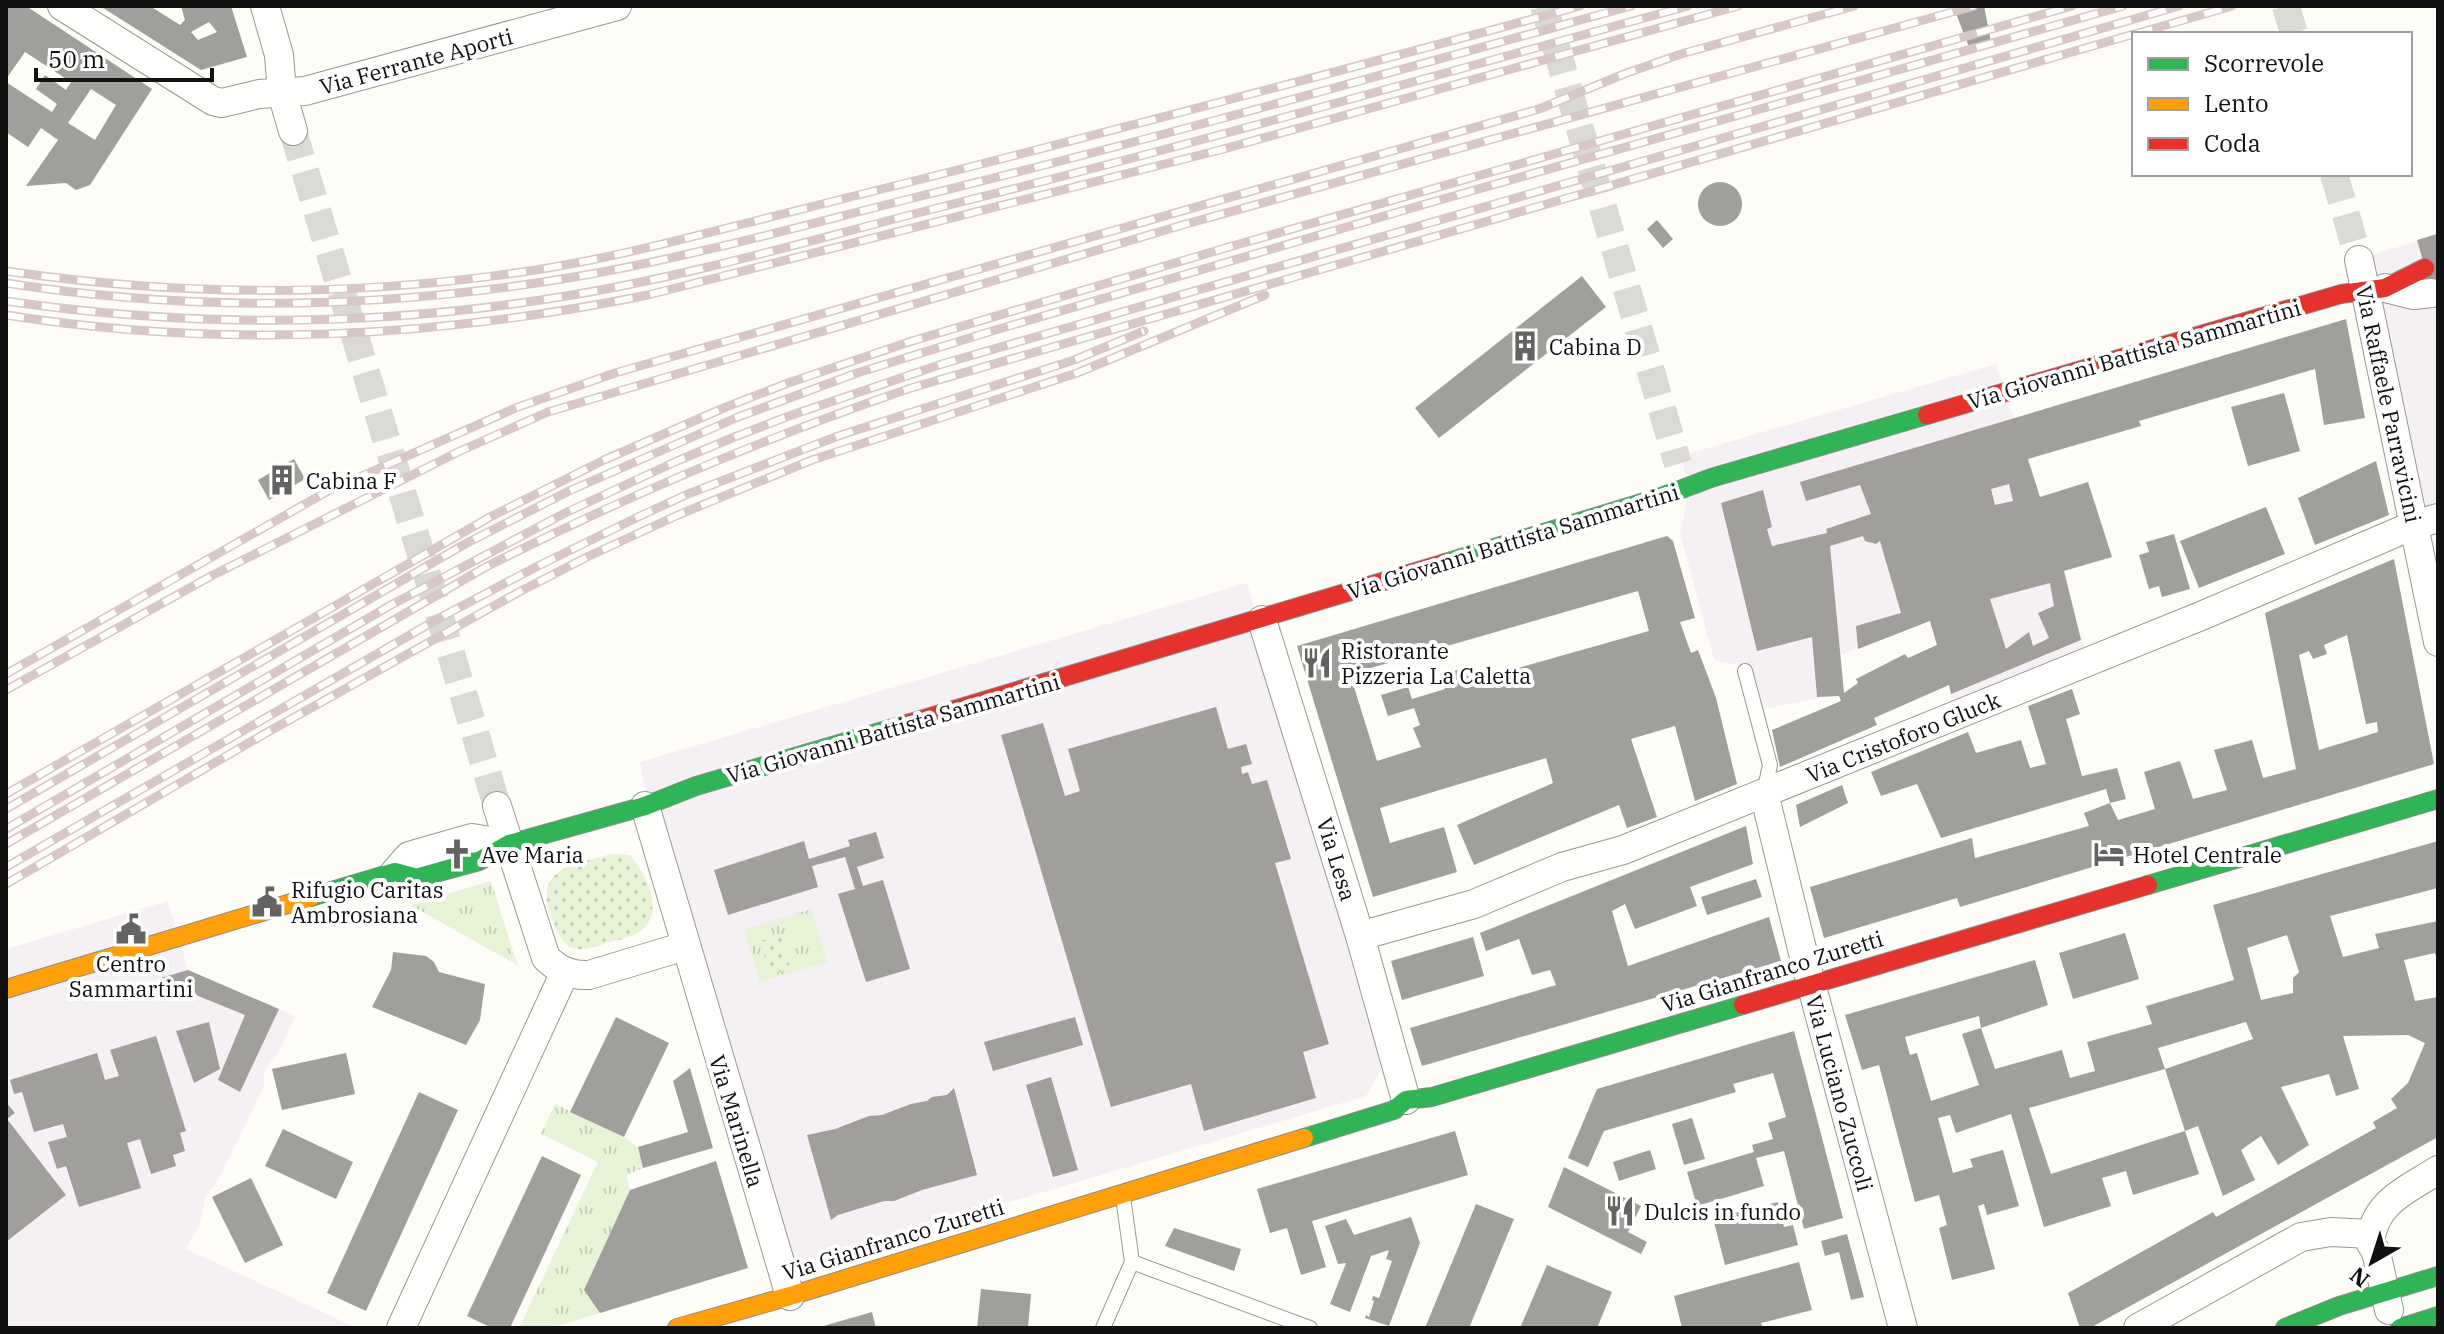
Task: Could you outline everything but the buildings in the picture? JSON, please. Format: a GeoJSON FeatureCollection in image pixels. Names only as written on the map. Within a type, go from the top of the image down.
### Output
{"type":"FeatureCollection","features":[{"type":"Feature","properties":{"kind":"street","name":"Via Ferrante Aporti"},"geometry":{"type":"LineString","coordinates":[[62,6],[213,101],[222,103],[259,94],[305,91],[617,6]]}},
{"type":"Feature","properties":{"kind":"street"},"geometry":{"type":"LineString","coordinates":[[265,6],[279,55],[282,93],[293,131]]}},
{"type":"Feature","properties":{"kind":"street","name":"Via Raffaele Parravicini"},"geometry":{"type":"LineString","coordinates":[[2359,260],[2376,289],[2426,522],[2438,642]]}},
{"type":"Feature","properties":{"kind":"street","name":"Via Giovanni Battista Sammartini"},"geometry":{"type":"LineString","coordinates":[[509,844],[1262,620],[1681,476],[2341,294],[2376,289],[2413,295],[2429,280]]}},
{"type":"Feature","properties":{"kind":"street","name":"Via Cristoforo Gluck"},"geometry":{"type":"LineString","coordinates":[[1360,936],[1474,904],[1562,867],[1623,850],[2426,522]]}},
{"type":"Feature","properties":{"kind":"street","name":"Via Lesa"},"geometry":{"type":"LineString","coordinates":[[1262,620],[1360,936],[1406,1100]]}},
{"type":"Feature","properties":{"kind":"street","name":"Via Luciano Zuccoli"},"geometry":{"type":"LineString","coordinates":[[1764,793],[1811,985],[1903,1328]]}},
{"type":"Feature","properties":{"kind":"street","name":"Via Gianfranco Zuretti"},"geometry":{"type":"LineString","coordinates":[[677,1328],[1394,1110],[1406,1100],[1432,1097],[2438,799]]}},
{"type":"Feature","properties":{"kind":"street"},"geometry":{"type":"LineString","coordinates":[[497,806],[546,958],[565,972],[589,975],[685,946]]}},
{"type":"Feature","properties":{"kind":"street","name":"Via Marinella"},"geometry":{"type":"LineString","coordinates":[[645,806],[790,1296]]}},
{"type":"Feature","properties":{"kind":"street"},"geometry":{"type":"LineString","coordinates":[[6,989],[395,872],[409,856],[472,838],[509,844]]}},
{"type":"Feature","properties":{"kind":"street"},"geometry":{"type":"LineString","coordinates":[[401,1328],[565,972]]}},
{"type":"Feature","properties":{"kind":"street"},"geometry":{"type":"LineString","coordinates":[[2438,1170],[2386,1204],[2379,1213],[2370,1242],[2376,1252],[2383,1291],[2398,1328],[2438,1316]]}},
{"type":"Feature","properties":{"kind":"street"},"geometry":{"type":"LineString","coordinates":[[2138,1328],[2301,1237],[2331,1232],[2371,1234]]}},
{"type":"Feature","properties":{"kind":"street"},"geometry":{"type":"LineString","coordinates":[[2285,1328],[2383,1291],[2438,1276]]}},
{"type":"Feature","properties":{"kind":"lane","name":"Via Luciano Zuccoli"},"geometry":{"type":"LineString","coordinates":[[1745,671],[1770,765],[1764,793]]}},
{"type":"Feature","properties":{"kind":"lane"},"geometry":{"type":"LineString","coordinates":[[1103,1328],[1132,1262],[1123,1193]]}},
{"type":"Feature","properties":{"kind":"lane"},"geometry":{"type":"LineString","coordinates":[[1132,1262],[1310,1328]]}},
{"type":"Feature","properties":{"kind":"shaded area"},"geometry":{"type":"Polygon","coordinates":[[[2438,235],[2438,514],[2422,521],[2372,255],[2438,235]]]}},
{"type":"Feature","properties":{"kind":"shaded area"},"geometry":{"type":"Polygon","coordinates":[[[1996,364],[2064,571],[2086,656],[1953,712],[1949,685],[1929,621],[1840,655],[1844,693],[1760,710],[1750,668],[1714,660],[1680,533],[1689,491],[1681,456],[1996,364]]]}},
{"type":"Feature","properties":{"kind":"shaded area"},"geometry":{"type":"Polygon","coordinates":[[[1247,583],[1382,1069],[1366,1096],[795,1266],[647,799],[640,762],[1247,583]]]}},
{"type":"Feature","properties":{"kind":"shaded area"},"geometry":{"type":"Polygon","coordinates":[[[168,901],[188,970],[295,1016],[282,1046],[264,1072],[264,1086],[223,1170],[206,1195],[200,1223],[186,1249],[357,1328],[6,1328],[6,949],[168,901]]]}},
{"type":"Feature","properties":{"kind":"green space"},"geometry":{"type":"Polygon","coordinates":[[[611,854],[630,855],[642,872],[653,903],[648,923],[629,937],[588,948],[570,947],[560,937],[553,920],[547,900],[548,887],[561,871],[611,854]]]}},
{"type":"Feature","properties":{"kind":"green space"},"geometry":{"type":"Polygon","coordinates":[[[491,881],[515,958],[519,966],[410,905],[491,881]]]}},
{"type":"Feature","properties":{"kind":"green space"},"geometry":{"type":"Polygon","coordinates":[[[811,909],[827,962],[760,982],[744,930],[811,909]]]}},
{"type":"Feature","properties":{"kind":"green space"},"geometry":{"type":"Polygon","coordinates":[[[781,935],[791,969],[770,975],[760,941],[781,935]]]}},
{"type":"Feature","properties":{"kind":"green space"},"geometry":{"type":"Polygon","coordinates":[[[555,1104],[624,1137],[638,1147],[643,1168],[626,1175],[630,1190],[584,1290],[600,1313],[550,1328],[519,1328],[598,1162],[541,1134],[555,1104]]]}},
{"type":"Feature","properties":{"kind":"tunnel"},"geometry":{"type":"LineString","coordinates":[[1544,6],[1678,464]]}},
{"type":"Feature","properties":{"kind":"tunnel"},"geometry":{"type":"LineString","coordinates":[[2286,6],[2293,32]]}},
{"type":"Feature","properties":{"kind":"tunnel"},"geometry":{"type":"LineString","coordinates":[[293,131],[497,806]]}},
{"type":"Feature","properties":{"kind":"tunnel"},"geometry":{"type":"LineString","coordinates":[[2335,176],[2359,260]]}},
{"type":"Feature","properties":{"kind":"railway"},"geometry":{"type":"LineString","coordinates":[[6,271],[134,285],[264,290],[393,286],[551,267],[665,243],[1001,159],[1580,6]]}},
{"type":"Feature","properties":{"kind":"railway"},"geometry":{"type":"LineString","coordinates":[[6,283],[150,299],[293,303],[436,295],[580,276],[709,249],[1010,174],[1631,6]]}},
{"type":"Feature","properties":{"kind":"railway"},"geometry":{"type":"LineString","coordinates":[[6,301],[146,316],[286,320],[426,314],[566,296],[712,266],[1045,181],[1688,6]]}},
{"type":"Feature","properties":{"kind":"railway"},"geometry":{"type":"LineString","coordinates":[[6,315],[87,326],[248,335],[408,329],[568,310],[648,295],[1220,150],[1738,6]]}},
{"type":"Feature","properties":{"kind":"railway"},"geometry":{"type":"LineString","coordinates":[[6,674],[328,491],[518,407],[615,373],[1539,109],[1681,54],[1854,6]]}},
{"type":"Feature","properties":{"kind":"railway"},"geometry":{"type":"LineString","coordinates":[[6,690],[213,575],[460,451],[548,412],[1186,224],[1974,6]]}},
{"type":"Feature","properties":{"kind":"railway"},"geometry":{"type":"LineString","coordinates":[[6,794],[490,517],[604,460],[788,383],[912,341],[1222,249],[2072,6]]}},
{"type":"Feature","properties":{"kind":"railway"},"geometry":{"type":"LineString","coordinates":[[6,809],[465,544],[569,491],[738,417],[857,373],[992,331],[2123,6]]}},
{"type":"Feature","properties":{"kind":"railway"},"geometry":{"type":"LineString","coordinates":[[6,829],[391,605],[565,513],[677,461],[789,416],[942,364],[2179,6]]}},
{"type":"Feature","properties":{"kind":"railway"},"geometry":{"type":"LineString","coordinates":[[2142,32],[2232,6]]}},
{"type":"Feature","properties":{"kind":"railway"},"geometry":{"type":"LineString","coordinates":[[6,844],[484,568],[694,470],[801,428],[911,388],[2132,35]]}},
{"type":"Feature","properties":{"kind":"railway"},"geometry":{"type":"LineString","coordinates":[[6,884],[266,733],[589,556],[678,515],[812,460],[1077,373],[1265,295]]}},
{"type":"Feature","properties":{"kind":"railway"},"geometry":{"type":"LineString","coordinates":[[6,867],[443,616],[640,516],[688,494],[838,436],[1074,360],[1144,331]]}},
{"type":"Feature","properties":{"kind":"traffic: fast"},"geometry":{"type":"LineString","coordinates":[[1445,563],[1661,497],[1711,478],[1927,415]]}},
{"type":"Feature","properties":{"kind":"traffic: fast"},"geometry":{"type":"LineString","coordinates":[[311,897],[395,872],[417,878],[479,861],[509,844],[645,806],[696,786],[910,723]]}},
{"type":"Feature","properties":{"kind":"traffic: fast"},"geometry":{"type":"LineString","coordinates":[[2148,885],[2438,799]]}},
{"type":"Feature","properties":{"kind":"traffic: fast"},"geometry":{"type":"LineString","coordinates":[[1304,1138],[1394,1110],[1406,1100],[1432,1097],[1743,1005]]}},
{"type":"Feature","properties":{"kind":"traffic: fast"},"geometry":{"type":"LineString","coordinates":[[2285,1328],[2339,1306],[2438,1276]]}},
{"type":"Feature","properties":{"kind":"traffic: fast"},"geometry":{"type":"LineString","coordinates":[[2400,1328],[2438,1316]]}},
{"type":"Feature","properties":{"kind":"traffic: slow"},"geometry":{"type":"LineString","coordinates":[[6,989],[311,897]]}},
{"type":"Feature","properties":{"kind":"traffic: slow"},"geometry":{"type":"LineString","coordinates":[[677,1328],[1304,1138]]}},
{"type":"Feature","properties":{"kind":"traffic: jam"},"geometry":{"type":"LineString","coordinates":[[1927,415],[2341,294],[2385,288],[2425,268]]}},
{"type":"Feature","properties":{"kind":"traffic: jam"},"geometry":{"type":"LineString","coordinates":[[910,723],[1445,563]]}},
{"type":"Feature","properties":{"kind":"traffic: jam"},"geometry":{"type":"LineString","coordinates":[[1743,1005],[2148,885]]}},
{"type":"Feature","properties":{"kind":"place","name":"Cabina D"},"geometry":{"type":"Point","coordinates":[1525,346]}},
{"type":"Feature","properties":{"kind":"place","name":"Cabina F"},"geometry":{"type":"Point","coordinates":[282,480]}},
{"type":"Feature","properties":{"kind":"place","name":"Ristorante Pizzeria La Caletta"},"geometry":{"type":"Point","coordinates":[1317,663]}},
{"type":"Feature","properties":{"kind":"place","name":"Ave Maria"},"geometry":{"type":"Point","coordinates":[457,854]}},
{"type":"Feature","properties":{"kind":"place","name":"Hotel Centrale"},"geometry":{"type":"Point","coordinates":[2109,854]}},
{"type":"Feature","properties":{"kind":"place","name":"Rifugio Caritas Ambrosiana"},"geometry":{"type":"Point","coordinates":[267,902]}},
{"type":"Feature","properties":{"kind":"place","name":"Centro Sammartini"},"geometry":{"type":"Point","coordinates":[131,929]}},
{"type":"Feature","properties":{"kind":"place","name":"Dulcis in fundo"},"geometry":{"type":"Point","coordinates":[1620,1211]}}]}
